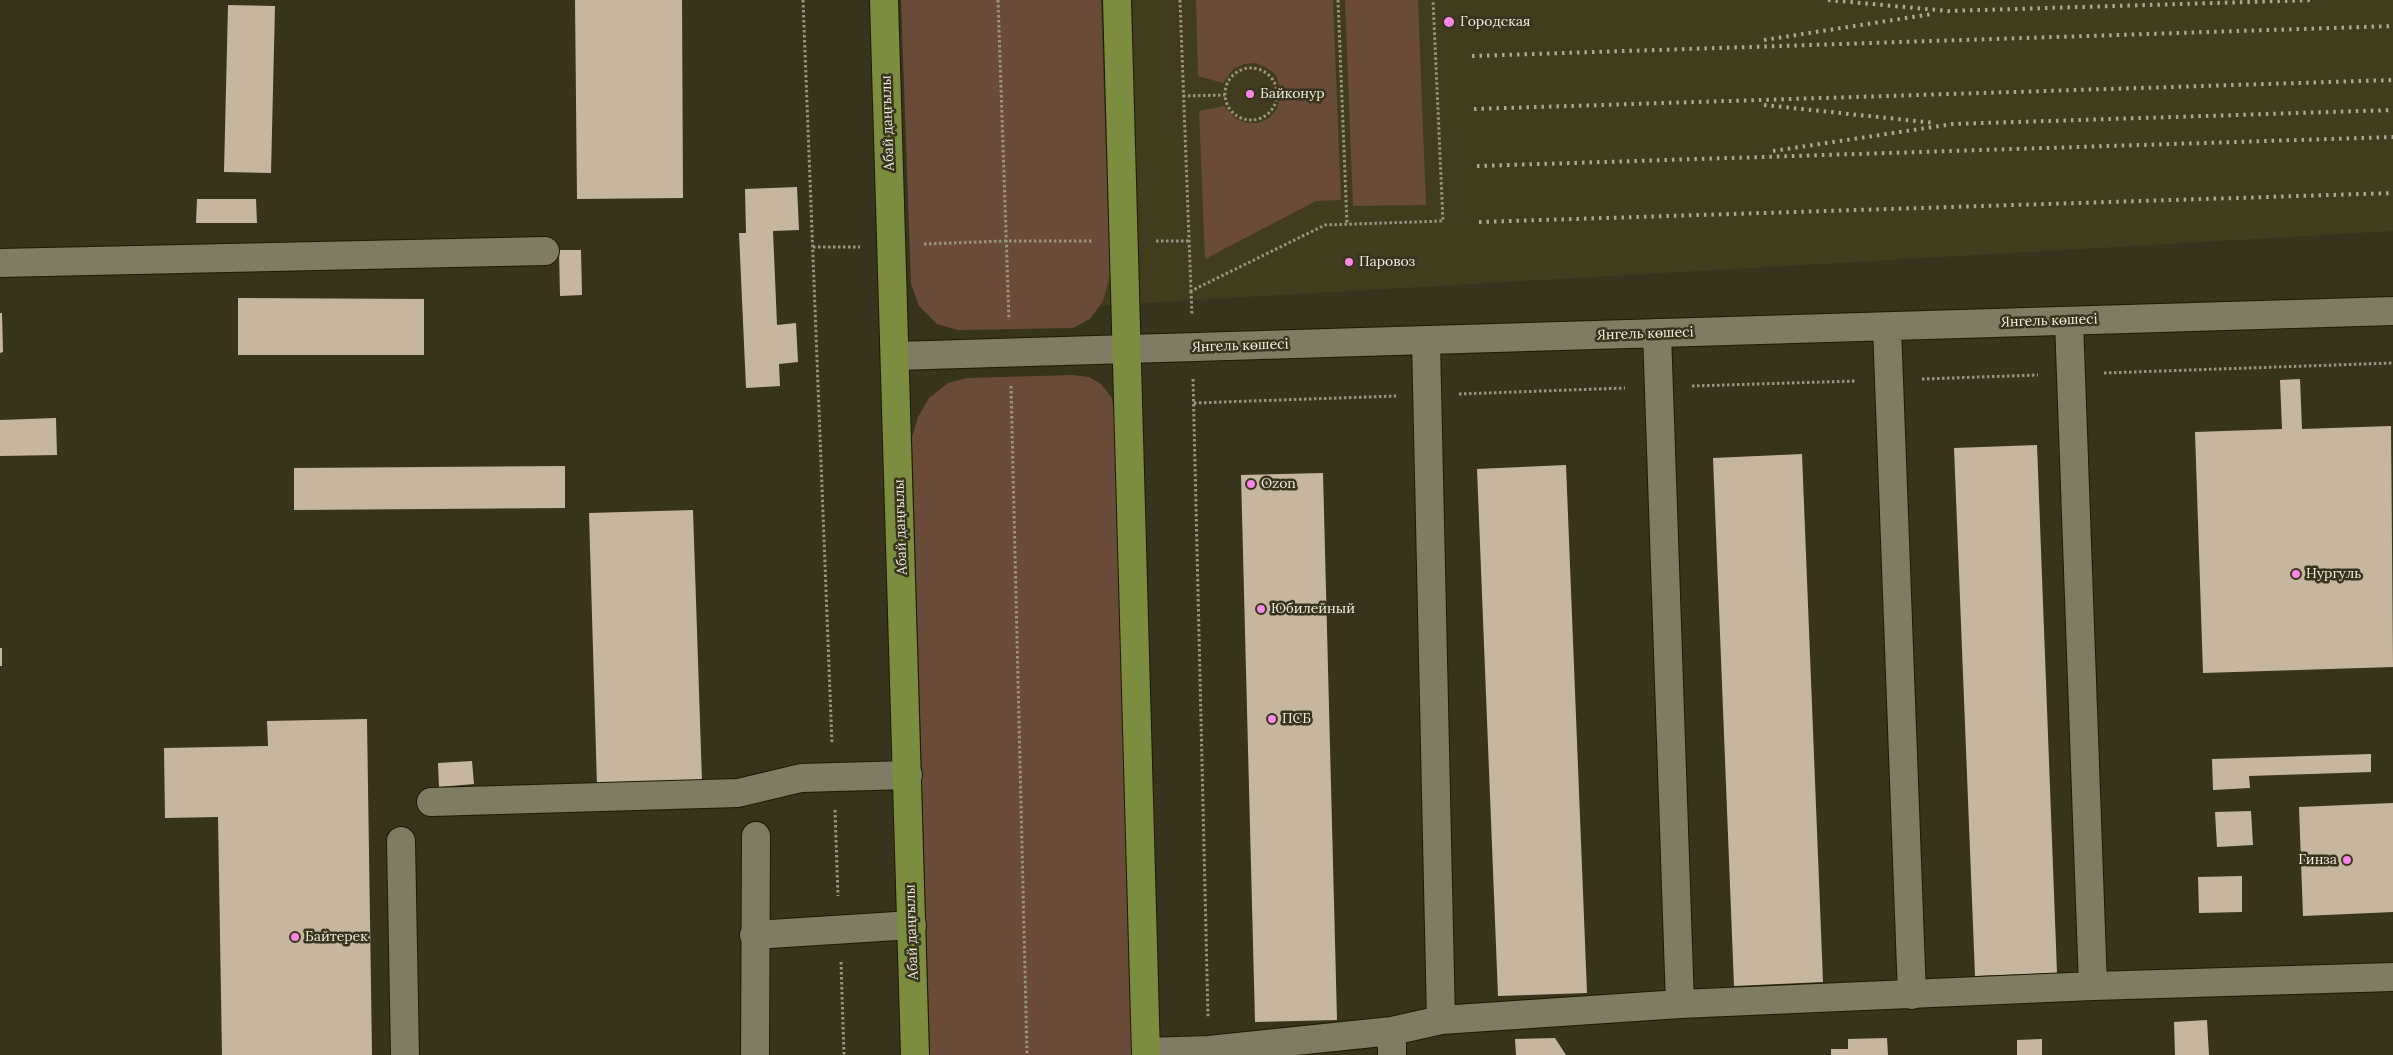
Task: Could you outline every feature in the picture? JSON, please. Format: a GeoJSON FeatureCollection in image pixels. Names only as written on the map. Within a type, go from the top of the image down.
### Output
{"type":"FeatureCollection","features":[{"type":"Feature","properties":{"kind":"main road","name":"Абай даңғылы"},"geometry":{"type":"LineString","coordinates":[[884,0],[896,356],[915,1055]]}},
{"type":"Feature","properties":{"kind":"main road"},"geometry":{"type":"LineString","coordinates":[[1117,0],[1146,1054]]}},
{"type":"Feature","properties":{"kind":"street"},"geometry":{"type":"LineString","coordinates":[[0,263],[545,251]]}},
{"type":"Feature","properties":{"kind":"street","name":"Янгель көшесі"},"geometry":{"type":"LineString","coordinates":[[896,356],[2393,311]]}},
{"type":"Feature","properties":{"kind":"street"},"geometry":{"type":"LineString","coordinates":[[2069,321],[2093,986]]}},
{"type":"Feature","properties":{"kind":"street"},"geometry":{"type":"LineString","coordinates":[[1887,327],[1912,995]]}},
{"type":"Feature","properties":{"kind":"street"},"geometry":{"type":"LineString","coordinates":[[1657,333],[1680,1004]]}},
{"type":"Feature","properties":{"kind":"street"},"geometry":{"type":"LineString","coordinates":[[1426,340],[1440,1020]]}},
{"type":"Feature","properties":{"kind":"street"},"geometry":{"type":"LineString","coordinates":[[431,802],[738,793],[801,778],[908,775]]}},
{"type":"Feature","properties":{"kind":"street"},"geometry":{"type":"LineString","coordinates":[[755,1055],[754,935],[756,836]]}},
{"type":"Feature","properties":{"kind":"street"},"geometry":{"type":"LineString","coordinates":[[401,841],[405,1055]]}},
{"type":"Feature","properties":{"kind":"street"},"geometry":{"type":"LineString","coordinates":[[754,935],[912,925]]}},
{"type":"Feature","properties":{"kind":"street"},"geometry":{"type":"LineString","coordinates":[[1146,1054],[1392,1043],[1440,1020],[1680,1004],[2093,986],[2393,977]]}},
{"type":"Feature","properties":{"kind":"path"},"geometry":{"type":"LineString","coordinates":[[802,0],[844,1055]]}},
{"type":"Feature","properties":{"kind":"path"},"geometry":{"type":"LineString","coordinates":[[998,0],[1010,353],[1027,1055]]}},
{"type":"Feature","properties":{"kind":"path"},"geometry":{"type":"LineString","coordinates":[[1180,0],[1182,96],[1191,291],[1209,1050]]}},
{"type":"Feature","properties":{"kind":"path"},"geometry":{"type":"LineString","coordinates":[[1338,0],[1347,224]]}},
{"type":"Feature","properties":{"kind":"path"},"geometry":{"type":"LineString","coordinates":[[1191,291],[1325,225],[1443,222],[1433,0]]}},
{"type":"Feature","properties":{"kind":"path"},"geometry":{"type":"LineString","coordinates":[[1250,68],[1260,70],[1268,75],[1272,79],[1277,93],[1270,112],[1252,119],[1242,118],[1233,113],[1226,95],[1227,85],[1232,76],[1240,70],[1250,68]]}},
{"type":"Feature","properties":{"kind":"path"},"geometry":{"type":"LineString","coordinates":[[1182,96],[1226,95]]}},
{"type":"Feature","properties":{"kind":"path"},"geometry":{"type":"LineString","coordinates":[[813,247],[892,246],[1006,240],[1189,241]]}},
{"type":"Feature","properties":{"kind":"path"},"geometry":{"type":"LineString","coordinates":[[1194,403],[2393,363]]}},
{"type":"Feature","properties":{"kind":"shaded area"},"geometry":{"type":"Polygon","coordinates":[[[901,0],[1101,0],[1110,276],[1103,301],[1090,319],[1073,328],[958,330],[937,324],[919,306],[911,284],[901,0]]]}},
{"type":"Feature","properties":{"kind":"shaded area"},"geometry":{"type":"Polygon","coordinates":[[[1046,0],[2393,0],[2393,231],[1055,308],[1046,0]]]}},
{"type":"Feature","properties":{"kind":"shaded area"},"geometry":{"type":"Polygon","coordinates":[[[1196,0],[1333,0],[1341,200],[1316,201],[1205,259],[1199,111],[1224,106],[1236,119],[1247,123],[1258,123],[1269,118],[1277,109],[1281,92],[1276,75],[1256,63],[1244,64],[1233,69],[1223,83],[1198,76],[1196,0]]]}},
{"type":"Feature","properties":{"kind":"shaded area"},"geometry":{"type":"Polygon","coordinates":[[[1345,0],[1418,0],[1426,205],[1353,206],[1345,0]]]}},
{"type":"Feature","properties":{"kind":"shaded area"},"geometry":{"type":"Polygon","coordinates":[[[1072,375],[1089,377],[1101,384],[1112,398],[1116,424],[1132,1055],[930,1055],[912,437],[918,417],[929,398],[948,383],[967,378],[1072,375]]]}},
{"type":"Feature","properties":{"kind":"building"},"geometry":{"type":"Polygon","coordinates":[[[575,0],[682,0],[683,198],[577,199],[575,0]]]}},
{"type":"Feature","properties":{"kind":"building"},"geometry":{"type":"Polygon","coordinates":[[[228,5],[275,6],[271,173],[224,172],[228,5]]]}},
{"type":"Feature","properties":{"kind":"building"},"geometry":{"type":"Polygon","coordinates":[[[797,187],[799,230],[773,231],[777,325],[796,323],[798,362],[779,364],[780,386],[746,388],[739,233],[746,233],[745,189],[797,187]]]}},
{"type":"Feature","properties":{"kind":"building"},"geometry":{"type":"Polygon","coordinates":[[[197,199],[256,199],[257,223],[196,223],[197,199]]]}},
{"type":"Feature","properties":{"kind":"building"},"geometry":{"type":"Polygon","coordinates":[[[559,250],[581,250],[582,295],[560,296],[559,250]]]}},
{"type":"Feature","properties":{"kind":"building"},"geometry":{"type":"Polygon","coordinates":[[[238,298],[424,299],[424,355],[238,355],[238,298]]]}},
{"type":"Feature","properties":{"kind":"building"},"geometry":{"type":"Polygon","coordinates":[[[0,313],[2,313],[3,352],[0,353],[0,313]]]}},
{"type":"Feature","properties":{"kind":"building","name":"Нургуль"},"geometry":{"type":"Polygon","coordinates":[[[2300,379],[2302,429],[2391,426],[2393,667],[2203,673],[2195,432],[2282,429],[2280,380],[2300,379]]]}},
{"type":"Feature","properties":{"kind":"building"},"geometry":{"type":"Polygon","coordinates":[[[56,418],[57,455],[0,456],[0,420],[56,418]]]}},
{"type":"Feature","properties":{"kind":"building"},"geometry":{"type":"Polygon","coordinates":[[[2037,445],[2057,973],[1975,976],[1954,448],[2037,445]]]}},
{"type":"Feature","properties":{"kind":"building"},"geometry":{"type":"Polygon","coordinates":[[[1802,454],[1823,982],[1734,986],[1713,458],[1802,454]]]}},
{"type":"Feature","properties":{"kind":"building"},"geometry":{"type":"Polygon","coordinates":[[[1566,465],[1587,993],[1498,996],[1477,469],[1566,465]]]}},
{"type":"Feature","properties":{"kind":"building"},"geometry":{"type":"Polygon","coordinates":[[[565,466],[565,508],[294,510],[294,468],[565,466]]]}},
{"type":"Feature","properties":{"kind":"building"},"geometry":{"type":"Polygon","coordinates":[[[1323,473],[1337,1020],[1255,1022],[1241,475],[1323,473]]]}},
{"type":"Feature","properties":{"kind":"building"},"geometry":{"type":"Polygon","coordinates":[[[693,510],[702,782],[597,786],[589,513],[693,510]]]}},
{"type":"Feature","properties":{"kind":"building"},"geometry":{"type":"Polygon","coordinates":[[[0,648],[2,648],[2,666],[0,666],[0,648]]]}},
{"type":"Feature","properties":{"kind":"building","name":"Байтерек"},"geometry":{"type":"Polygon","coordinates":[[[367,719],[372,1055],[222,1055],[218,817],[165,818],[164,748],[268,746],[267,721],[367,719]]]}},
{"type":"Feature","properties":{"kind":"building"},"geometry":{"type":"Polygon","coordinates":[[[2371,754],[2371,772],[2249,776],[2250,788],[2213,790],[2212,759],[2371,754]]]}},
{"type":"Feature","properties":{"kind":"building"},"geometry":{"type":"Polygon","coordinates":[[[472,761],[474,784],[439,787],[438,763],[472,761]]]}},
{"type":"Feature","properties":{"kind":"building","name":"Гинза"},"geometry":{"type":"Polygon","coordinates":[[[2393,803],[2393,912],[2303,916],[2299,807],[2393,803]]]}},
{"type":"Feature","properties":{"kind":"building"},"geometry":{"type":"Polygon","coordinates":[[[2251,811],[2253,845],[2217,847],[2215,812],[2251,811]]]}},
{"type":"Feature","properties":{"kind":"building"},"geometry":{"type":"Polygon","coordinates":[[[2242,876],[2242,912],[2199,913],[2198,877],[2242,876]]]}},
{"type":"Feature","properties":{"kind":"building"},"geometry":{"type":"Polygon","coordinates":[[[2207,1020],[2209,1055],[2175,1055],[2174,1022],[2207,1020]]]}},
{"type":"Feature","properties":{"kind":"building"},"geometry":{"type":"Polygon","coordinates":[[[1555,1038],[1566,1055],[1516,1055],[1515,1039],[1555,1038]]]}},
{"type":"Feature","properties":{"kind":"building"},"geometry":{"type":"Polygon","coordinates":[[[1887,1038],[1888,1055],[1831,1055],[1831,1049],[1848,1049],[1848,1039],[1887,1038]]]}},
{"type":"Feature","properties":{"kind":"building"},"geometry":{"type":"Polygon","coordinates":[[[2042,1039],[2042,1055],[2017,1055],[2017,1040],[2042,1039]]]}},
{"type":"Feature","properties":{"kind":"railway"},"geometry":{"type":"LineString","coordinates":[[1828,0],[1948,11],[2314,0]]}},
{"type":"Feature","properties":{"kind":"railway"},"geometry":{"type":"LineString","coordinates":[[1764,40],[1932,14]]}},
{"type":"Feature","properties":{"kind":"railway"},"geometry":{"type":"LineString","coordinates":[[1472,56],[2393,26]]}},
{"type":"Feature","properties":{"kind":"railway"},"geometry":{"type":"LineString","coordinates":[[1474,109],[2393,80]]}},
{"type":"Feature","properties":{"kind":"railway"},"geometry":{"type":"LineString","coordinates":[[1764,105],[1935,123]]}},
{"type":"Feature","properties":{"kind":"railway"},"geometry":{"type":"LineString","coordinates":[[1773,151],[1953,124],[2393,110]]}},
{"type":"Feature","properties":{"kind":"railway"},"geometry":{"type":"LineString","coordinates":[[1477,166],[2393,137]]}},
{"type":"Feature","properties":{"kind":"railway"},"geometry":{"type":"LineString","coordinates":[[1479,222],[2393,193]]}},
{"type":"Feature","properties":{"kind":"place","name":"Городская"},"geometry":{"type":"Point","coordinates":[1449,22]}},
{"type":"Feature","properties":{"kind":"place","name":"Байконур"},"geometry":{"type":"Point","coordinates":[1250,94]}},
{"type":"Feature","properties":{"kind":"place","name":"Паровоз"},"geometry":{"type":"Point","coordinates":[1349,262]}},
{"type":"Feature","properties":{"kind":"place","name":"Ozon"},"geometry":{"type":"Point","coordinates":[1251,484]}},
{"type":"Feature","properties":{"kind":"place","name":"Нургуль"},"geometry":{"type":"Point","coordinates":[2296,574]}},
{"type":"Feature","properties":{"kind":"place","name":"Юбилейный"},"geometry":{"type":"Point","coordinates":[1261,609]}},
{"type":"Feature","properties":{"kind":"place","name":"ПСБ"},"geometry":{"type":"Point","coordinates":[1272,719]}},
{"type":"Feature","properties":{"kind":"place","name":"Гинза"},"geometry":{"type":"Point","coordinates":[2347,860]}},
{"type":"Feature","properties":{"kind":"place","name":"Байтерек"},"geometry":{"type":"Point","coordinates":[295,937]}}]}
